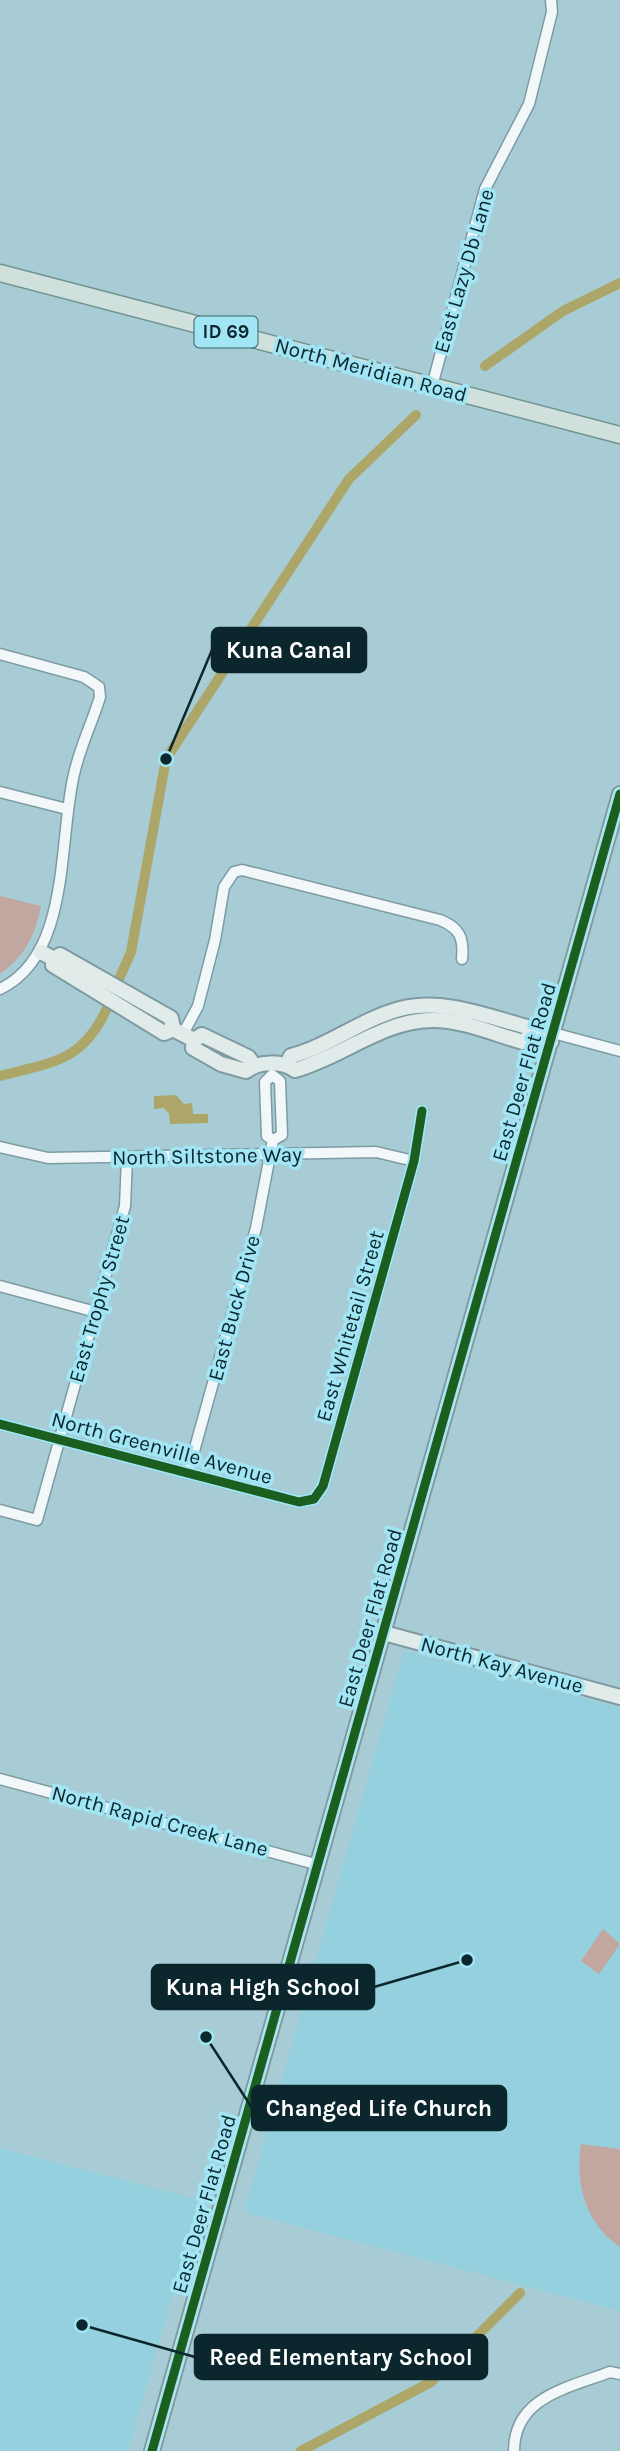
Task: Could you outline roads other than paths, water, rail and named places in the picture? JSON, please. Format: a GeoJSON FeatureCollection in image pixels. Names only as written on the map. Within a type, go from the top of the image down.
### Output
{"type":"FeatureCollection","features":[{"type":"Feature","properties":{"kind":"main road","name":"North Meridian Road"},"geometry":{"type":"LineString","coordinates":[[0,273],[620,435]]}},
{"type":"Feature","properties":{"kind":"main road","name":"East Deer Flat Road"},"geometry":{"type":"LineString","coordinates":[[152,2451],[620,794]]}},
{"type":"Feature","properties":{"kind":"main road"},"geometry":{"type":"LineString","coordinates":[[41,952],[54,959],[60,955],[172,1018],[183,1034],[202,1035],[248,1057],[254,1065],[277,1068],[291,1056],[306,1052],[383,1016],[418,1006],[466,1010],[527,1027],[531,1036],[552,1037]]}},
{"type":"Feature","properties":{"kind":"main road","name":"North Kay Avenue"},"geometry":{"type":"LineString","coordinates":[[384,1633],[620,1697]]}},
{"type":"Feature","properties":{"kind":"street","name":"East Lazy Db Lane"},"geometry":{"type":"LineString","coordinates":[[432,386],[485,189],[529,104],[552,12],[551,0]]}},
{"type":"Feature","properties":{"kind":"street"},"geometry":{"type":"LineString","coordinates":[[0,654],[84,677],[99,687],[100,697],[82,746],[67,809],[52,921],[41,952],[17,981],[0,989]]}},
{"type":"Feature","properties":{"kind":"street"},"geometry":{"type":"LineString","coordinates":[[0,792],[67,809]]}},
{"type":"Feature","properties":{"kind":"street"},"geometry":{"type":"LineString","coordinates":[[183,1034],[198,1006],[215,940],[224,887],[234,872],[249,870],[440,920],[453,925],[460,933],[464,944],[462,959]]}},
{"type":"Feature","properties":{"kind":"street"},"geometry":{"type":"LineString","coordinates":[[552,1037],[620,1051]]}},
{"type":"Feature","properties":{"kind":"street","name":"East Buck Drive"},"geometry":{"type":"LineString","coordinates":[[273,1140],[267,1136],[265,1082],[277,1068]]}},
{"type":"Feature","properties":{"kind":"street","name":"East Buck Drive"},"geometry":{"type":"LineString","coordinates":[[273,1140],[282,1135],[277,1068]]}},
{"type":"Feature","properties":{"kind":"street","name":"East Whitetail Street"},"geometry":{"type":"LineString","coordinates":[[314,1499],[323,1486],[414,1161],[422,1111]]}},
{"type":"Feature","properties":{"kind":"street","name":"East Buck Drive"},"geometry":{"type":"LineString","coordinates":[[188,1473],[256,1228],[273,1140]]}},
{"type":"Feature","properties":{"kind":"street","name":"North Siltstone Way"},"geometry":{"type":"LineString","coordinates":[[0,1147],[48,1158],[376,1152],[414,1161]]}},
{"type":"Feature","properties":{"kind":"street","name":"East Trophy Street"},"geometry":{"type":"LineString","coordinates":[[0,1510],[37,1520],[127,1197],[127,1158]]}},
{"type":"Feature","properties":{"kind":"street"},"geometry":{"type":"LineString","coordinates":[[0,1286],[96,1312]]}},
{"type":"Feature","properties":{"kind":"street","name":"North Greenville Avenue"},"geometry":{"type":"LineString","coordinates":[[0,1424],[299,1502],[314,1499]]}},
{"type":"Feature","properties":{"kind":"street","name":"North Rapid Creek Lane"},"geometry":{"type":"LineString","coordinates":[[0,1779],[319,1865]]}},
{"type":"Feature","properties":{"kind":"street"},"geometry":{"type":"LineString","coordinates":[[514,2451],[514,2437],[521,2417],[532,2405],[610,2372],[620,2374]]}},
{"type":"Feature","properties":{"kind":"waterway"},"geometry":{"type":"LineString","coordinates":[[485,366],[563,311],[620,283]]}},
{"type":"Feature","properties":{"kind":"waterway"},"geometry":{"type":"LineString","coordinates":[[119,979],[131,952],[166,759],[349,479],[416,415]]}},
{"type":"Feature","properties":{"kind":"waterway"},"geometry":{"type":"LineString","coordinates":[[0,1076],[50,1063],[76,1050],[98,1026],[107,1008]]}},
{"type":"Feature","properties":{"kind":"waterway"},"geometry":{"type":"LineString","coordinates":[[301,2451],[431,2382],[520,2293]]}},
{"type":"Feature","properties":{"kind":"place","name":"Kuna Canal"},"geometry":{"type":"Point","coordinates":[166,759]}},
{"type":"Feature","properties":{"kind":"place","name":"Kuna High School"},"geometry":{"type":"Point","coordinates":[467,1960]}},
{"type":"Feature","properties":{"kind":"place","name":"Changed Life Church"},"geometry":{"type":"Point","coordinates":[206,2037]}},
{"type":"Feature","properties":{"kind":"place","name":"Reed Elementary School"},"geometry":{"type":"Point","coordinates":[82,2325]}}]}
